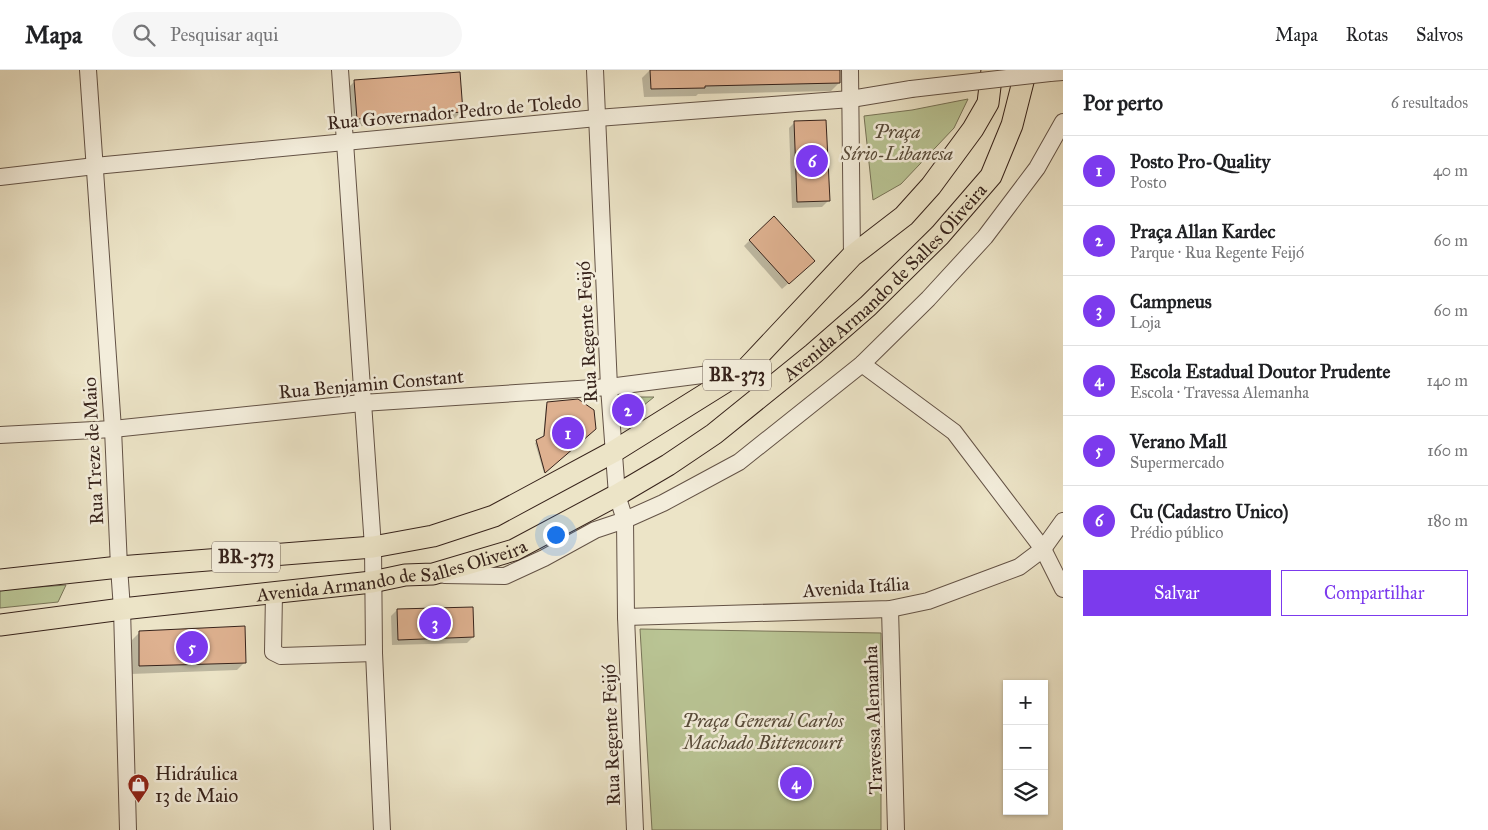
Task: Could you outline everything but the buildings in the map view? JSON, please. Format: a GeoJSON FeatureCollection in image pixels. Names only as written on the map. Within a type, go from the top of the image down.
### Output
{"type":"FeatureCollection","features":[{"type":"Feature","properties":{"kind":"main road","name":"Avenida Armando de Salles Oliveira"},"geometry":{"type":"LineString","coordinates":[[0,580],[119,567],[373,547],[433,536],[494,516],[613,452],[746,370],[852,256],[904,216],[931,186],[973,129],[988,103],[992,70]]}},
{"type":"Feature","properties":{"kind":"main road","name":"Avenida Armando de Salles Oliveira"},"geometry":{"type":"LineString","coordinates":[[0,625],[122,609],[372,582],[405,575],[433,574],[514,550],[617,495],[668,465],[730,422],[868,306],[940,235],[991,176],[1012,126],[1026,70]]}},
{"type":"Feature","properties":{"kind":"street","name":"Rua Treze de Maio"},"geometry":{"type":"LineString","coordinates":[[88,70],[113,428],[122,609],[128,830]]}},
{"type":"Feature","properties":{"kind":"street"},"geometry":{"type":"LineString","coordinates":[[340,70],[373,547],[374,653],[382,830]]}},
{"type":"Feature","properties":{"kind":"street","name":"Rua Regente Feijó"},"geometry":{"type":"LineString","coordinates":[[595,70],[613,452],[617,495],[625,520],[626,617],[635,830]]}},
{"type":"Feature","properties":{"kind":"street"},"geometry":{"type":"LineString","coordinates":[[850,70],[852,256]]}},
{"type":"Feature","properties":{"kind":"street","name":"Rua Governador Pedro de Toledo"},"geometry":{"type":"LineString","coordinates":[[0,178],[95,166],[597,118],[851,99],[911,89],[1056,73]]}},
{"type":"Feature","properties":{"kind":"street"},"geometry":{"type":"LineString","coordinates":[[433,574],[505,576],[544,558],[595,530],[625,520],[663,503],[739,462],[862,364],[928,299],[985,237],[1037,168],[1063,122]]}},
{"type":"Feature","properties":{"kind":"street"},"geometry":{"type":"LineString","coordinates":[[862,364],[954,432],[1043,548],[1063,589]]}},
{"type":"Feature","properties":{"kind":"street","name":"Rua Benjamin Constant"},"geometry":{"type":"LineString","coordinates":[[0,435],[113,428],[362,403],[609,388],[746,370]]}},
{"type":"Feature","properties":{"kind":"street","name":"Avenida Itália"},"geometry":{"type":"LineString","coordinates":[[626,617],[890,609],[928,601],[1019,568],[1043,548],[1063,521]]}},
{"type":"Feature","properties":{"kind":"street"},"geometry":{"type":"LineString","coordinates":[[274,593],[273,652],[281,656],[374,653]]}},
{"type":"Feature","properties":{"kind":"street","name":"Travessa Alemanha"},"geometry":{"type":"LineString","coordinates":[[890,609],[896,830]]}},
{"type":"Feature","properties":{"kind":"green space","name":"Praça Sírio-Libanesa"},"geometry":{"type":"Polygon","coordinates":[[[968,99],[954,128],[901,184],[873,200],[864,116],[912,110],[968,99]]]}},
{"type":"Feature","properties":{"kind":"green space"},"geometry":{"type":"Polygon","coordinates":[[[617,397],[654,397],[622,423],[617,397]]]}},
{"type":"Feature","properties":{"kind":"green space"},"geometry":{"type":"Polygon","coordinates":[[[66,585],[58,602],[0,608],[0,590],[66,585]]]}},
{"type":"Feature","properties":{"kind":"green space","name":"Praça General Carlos Machado Bittencourt"},"geometry":{"type":"Polygon","coordinates":[[[640,629],[881,633],[881,830],[652,830],[640,629]]]}},
{"type":"Feature","properties":{"kind":"place","name":"Cu (Cadastro Unico)"},"geometry":{"type":"Point","coordinates":[812,161]}},
{"type":"Feature","properties":{"kind":"place","name":"Praça Allan Kardec"},"geometry":{"type":"Point","coordinates":[628,410]}},
{"type":"Feature","properties":{"kind":"place","name":"Posto Pro-Quality"},"geometry":{"type":"Point","coordinates":[568,433]}},
{"type":"Feature","properties":{"kind":"place","name":"Campneus"},"geometry":{"type":"Point","coordinates":[435,623]}},
{"type":"Feature","properties":{"kind":"place","name":"Verano Mall"},"geometry":{"type":"Point","coordinates":[192,647]}},
{"type":"Feature","properties":{"kind":"place","name":"Escola Estadual Doutor Prudente"},"geometry":{"type":"Point","coordinates":[796,783]}},
{"type":"Feature","properties":{"kind":"place","name":"Hidráulica 13 de Maio"},"geometry":{"type":"Point","coordinates":[139,803]}}]}
